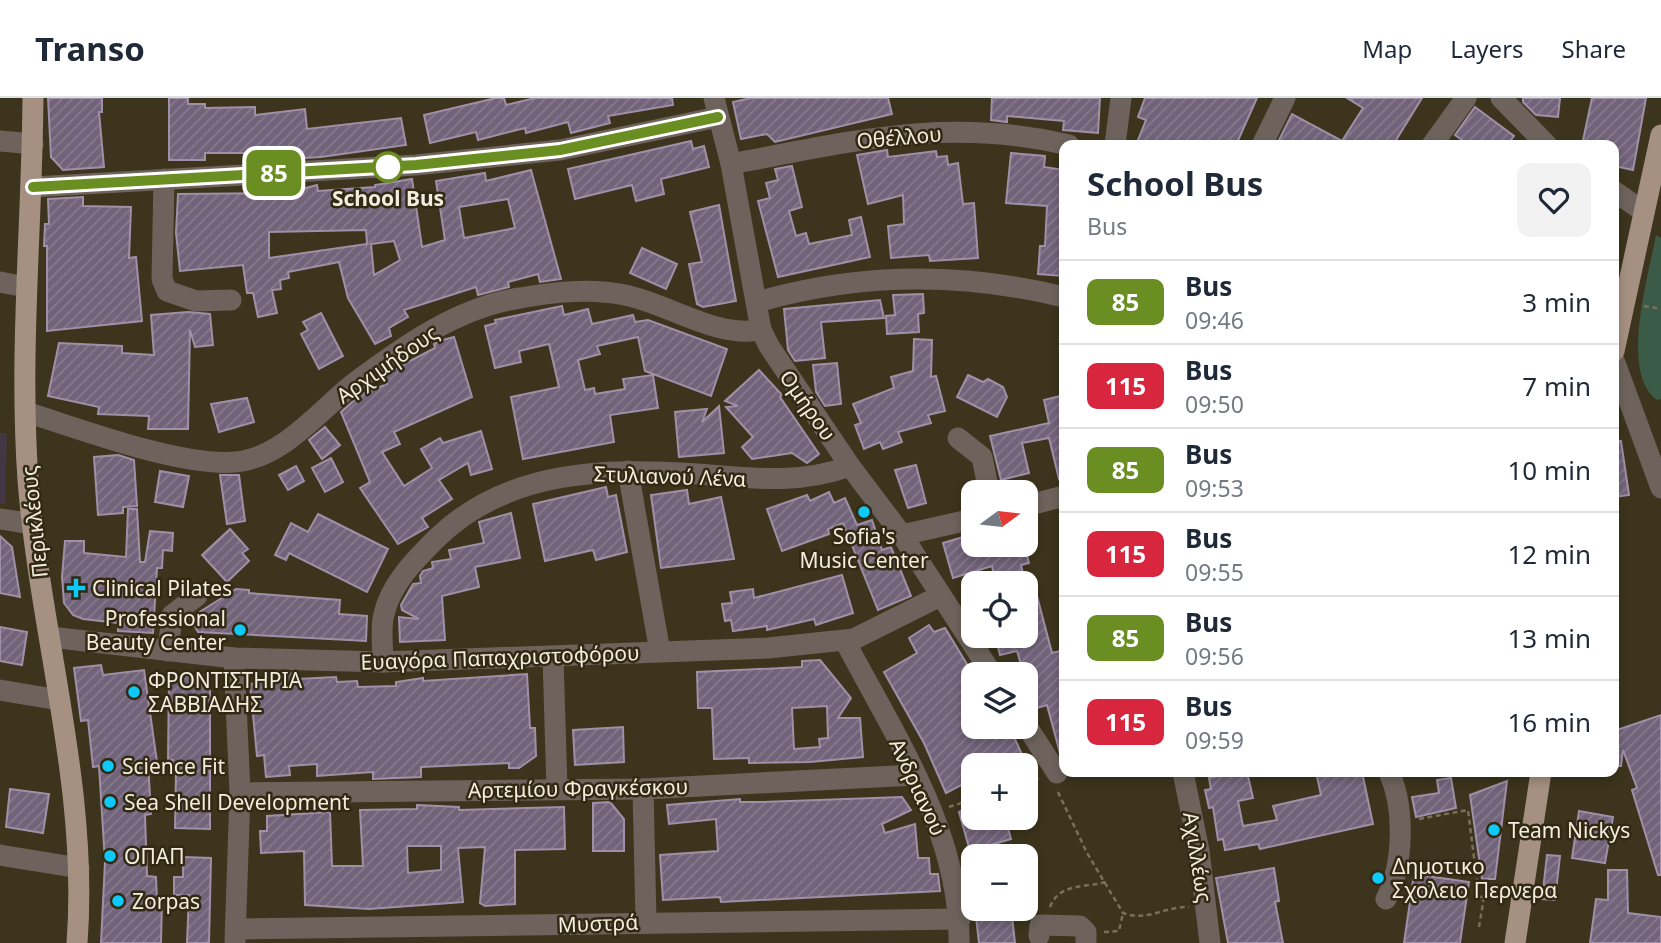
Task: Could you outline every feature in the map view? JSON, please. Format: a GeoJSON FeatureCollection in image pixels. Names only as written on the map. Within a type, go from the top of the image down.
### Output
{"type":"FeatureCollection","features":[{"type":"Feature","properties":{"kind":"main road","name":"Περικλέους"},"geometry":{"type":"LineString","coordinates":[[33,98],[33,187],[26,288],[26,412],[33,524],[76,801],[79,868],[77,943]]}},
{"type":"Feature","properties":{"kind":"main road"},"geometry":{"type":"LineString","coordinates":[[1619,328],[1661,135]]}},
{"type":"Feature","properties":{"kind":"main road"},"geometry":{"type":"LineString","coordinates":[[1514,943],[1540,777]]}},
{"type":"Feature","properties":{"kind":"street"},"geometry":{"type":"LineString","coordinates":[[1116,140],[1121,98]]}},
{"type":"Feature","properties":{"kind":"street"},"geometry":{"type":"LineString","coordinates":[[1264,140],[1285,98]]}},
{"type":"Feature","properties":{"kind":"street"},"geometry":{"type":"LineString","coordinates":[[1436,140],[1466,98]]}},
{"type":"Feature","properties":{"kind":"street"},"geometry":{"type":"LineString","coordinates":[[1501,98],[1542,140]]}},
{"type":"Feature","properties":{"kind":"street"},"geometry":{"type":"LineString","coordinates":[[33,187],[416,165],[560,150],[716,108]]}},
{"type":"Feature","properties":{"kind":"street","name":"Ομήρου"},"geometry":{"type":"LineString","coordinates":[[716,108],[731,164],[761,330],[776,360],[902,535],[984,662]]}},
{"type":"Feature","properties":{"kind":"street","name":"Οθέλλου"},"geometry":{"type":"LineString","coordinates":[[731,164],[886,135],[998,134],[1059,143]]}},
{"type":"Feature","properties":{"kind":"street"},"geometry":{"type":"LineString","coordinates":[[0,141],[33,145]]}},
{"type":"Feature","properties":{"kind":"street"},"geometry":{"type":"LineString","coordinates":[[164,179],[162,279],[167,291],[196,301],[231,299]]}},
{"type":"Feature","properties":{"kind":"street"},"geometry":{"type":"LineString","coordinates":[[1619,194],[1645,208]]}},
{"type":"Feature","properties":{"kind":"street"},"geometry":{"type":"LineString","coordinates":[[757,302],[831,284],[896,279],[965,279],[1059,296]]}},
{"type":"Feature","properties":{"kind":"street"},"geometry":{"type":"LineString","coordinates":[[0,282],[26,288]]}},
{"type":"Feature","properties":{"kind":"street","name":"Αρχιμήδους"},"geometry":{"type":"LineString","coordinates":[[26,412],[191,459],[239,462],[286,441],[357,381],[449,320],[517,298],[578,290],[626,295],[727,329],[761,330]]}},
{"type":"Feature","properties":{"kind":"street"},"geometry":{"type":"LineString","coordinates":[[1619,372],[1656,465],[1661,488]]}},
{"type":"Feature","properties":{"kind":"street"},"geometry":{"type":"LineString","coordinates":[[958,438],[982,457],[987,480]]}},
{"type":"Feature","properties":{"kind":"street","name":"Στυλιανού Λένα"},"geometry":{"type":"LineString","coordinates":[[383,662],[383,615],[396,585],[417,558],[449,527],[483,504],[531,483],[583,473],[628,471],[764,480],[826,474],[850,466]]}},
{"type":"Feature","properties":{"kind":"street"},"geometry":{"type":"LineString","coordinates":[[628,471],[660,652]]}},
{"type":"Feature","properties":{"kind":"street"},"geometry":{"type":"LineString","coordinates":[[1038,503],[1059,497]]}},
{"type":"Feature","properties":{"kind":"street"},"geometry":{"type":"LineString","coordinates":[[0,519],[33,524]]}},
{"type":"Feature","properties":{"kind":"street"},"geometry":{"type":"LineString","coordinates":[[902,535],[961,522]]}},
{"type":"Feature","properties":{"kind":"street"},"geometry":{"type":"LineString","coordinates":[[168,651],[172,615],[197,596]]}},
{"type":"Feature","properties":{"kind":"street","name":"Ευαγόρα Παπαχριστοφόρου"},"geometry":{"type":"LineString","coordinates":[[50,637],[233,658],[383,662],[768,648],[854,639],[940,596]]}},
{"type":"Feature","properties":{"kind":"street","name":"Ανδριανού"},"geometry":{"type":"LineString","coordinates":[[845,640],[933,812],[949,860],[960,919],[959,943]]}},
{"type":"Feature","properties":{"kind":"street"},"geometry":{"type":"LineString","coordinates":[[553,657],[557,789]]}},
{"type":"Feature","properties":{"kind":"street"},"geometry":{"type":"LineString","coordinates":[[233,658],[240,793],[236,936]]}},
{"type":"Feature","properties":{"kind":"street"},"geometry":{"type":"LineString","coordinates":[[0,690],[59,700]]}},
{"type":"Feature","properties":{"kind":"street"},"geometry":{"type":"LineString","coordinates":[[1034,739],[1057,782]]}},
{"type":"Feature","properties":{"kind":"street","name":"Αρτεμίου Φραγκέσκου"},"geometry":{"type":"LineString","coordinates":[[240,793],[643,789],[915,775]]}},
{"type":"Feature","properties":{"kind":"street","name":"Αχιλλέως"},"geometry":{"type":"LineString","coordinates":[[1184,777],[1199,851],[1210,943]]}},
{"type":"Feature","properties":{"kind":"street"},"geometry":{"type":"LineString","coordinates":[[1386,899],[1395,882],[1399,827],[1390,777]]}},
{"type":"Feature","properties":{"kind":"street"},"geometry":{"type":"LineString","coordinates":[[643,789],[646,921]]}},
{"type":"Feature","properties":{"kind":"street"},"geometry":{"type":"LineString","coordinates":[[0,855],[79,868]]}},
{"type":"Feature","properties":{"kind":"street","name":"Μυστρά"},"geometry":{"type":"LineString","coordinates":[[236,936],[525,934],[646,921],[960,919]]}},
{"type":"Feature","properties":{"kind":"street"},"geometry":{"type":"LineString","coordinates":[[1039,936],[1040,925],[1050,924],[1080,926],[1086,937]]}},
{"type":"Feature","properties":{"kind":"path"},"geometry":{"type":"LineString","coordinates":[[1637,304],[1661,309]]}},
{"type":"Feature","properties":{"kind":"path"},"geometry":{"type":"LineString","coordinates":[[1057,782],[1087,853],[1123,913],[1119,931],[1086,937]]}},
{"type":"Feature","properties":{"kind":"path"},"geometry":{"type":"LineString","coordinates":[[933,812],[961,803]]}},
{"type":"Feature","properties":{"kind":"path"},"geometry":{"type":"LineString","coordinates":[[1399,827],[1468,810],[1479,897],[1522,896]]}},
{"type":"Feature","properties":{"kind":"path"},"geometry":{"type":"LineString","coordinates":[[1049,908],[1055,895],[1068,888],[1106,882]]}},
{"type":"Feature","properties":{"kind":"path"},"geometry":{"type":"LineString","coordinates":[[1479,927],[1484,897]]}},
{"type":"Feature","properties":{"kind":"path"},"geometry":{"type":"LineString","coordinates":[[1123,913],[1143,918],[1175,908],[1206,910]]}},
{"type":"Feature","properties":{"kind":"shaded area"},"geometry":{"type":"Polygon","coordinates":[[[0,433],[7,433],[5,504],[0,503],[0,433]]]}},
{"type":"Feature","properties":{"kind":"green space"},"geometry":{"type":"Polygon","coordinates":[[[1656,235],[1661,238],[1661,399],[1657,400],[1646,387],[1640,368],[1638,346],[1643,297],[1656,235]]]}},
{"type":"Feature","properties":{"kind":"building"},"geometry":{"type":"Polygon","coordinates":[[[48,98],[102,98],[102,112],[99,112],[104,167],[63,170],[51,157],[48,98]]]}},
{"type":"Feature","properties":{"kind":"building"},"geometry":{"type":"Polygon","coordinates":[[[169,98],[188,98],[188,104],[205,104],[205,108],[255,107],[255,115],[305,109],[307,129],[401,118],[406,145],[321,157],[268,160],[267,153],[244,156],[244,153],[205,153],[205,160],[169,160],[169,98]]]}},
{"type":"Feature","properties":{"kind":"building"},"geometry":{"type":"Polygon","coordinates":[[[504,98],[506,105],[535,98],[672,98],[673,105],[608,116],[610,123],[571,133],[568,122],[526,133],[525,128],[478,140],[476,132],[430,143],[424,115],[504,98]]]}},
{"type":"Feature","properties":{"kind":"building"},"geometry":{"type":"Polygon","coordinates":[[[751,98],[888,98],[892,114],[775,142],[767,134],[741,139],[733,102],[751,98]]]}},
{"type":"Feature","properties":{"kind":"building"},"geometry":{"type":"Polygon","coordinates":[[[992,98],[1100,98],[1098,133],[1063,130],[1064,121],[1007,116],[1007,122],[991,120],[992,98]]]}},
{"type":"Feature","properties":{"kind":"building"},"geometry":{"type":"Polygon","coordinates":[[[1145,98],[1257,98],[1238,140],[1138,140],[1146,120],[1138,117],[1145,98]]]}},
{"type":"Feature","properties":{"kind":"building"},"geometry":{"type":"Polygon","coordinates":[[[1347,98],[1422,98],[1396,140],[1343,140],[1363,108],[1347,98]]]}},
{"type":"Feature","properties":{"kind":"building"},"geometry":{"type":"Polygon","coordinates":[[[1523,98],[1560,98],[1558,117],[1536,115],[1523,102],[1523,98]]]}},
{"type":"Feature","properties":{"kind":"building"},"geometry":{"type":"Polygon","coordinates":[[[1592,98],[1646,98],[1633,170],[1619,167],[1619,140],[1583,140],[1592,98]]]}},
{"type":"Feature","properties":{"kind":"building"},"geometry":{"type":"Polygon","coordinates":[[[1475,107],[1514,136],[1511,140],[1462,140],[1455,135],[1475,107]]]}},
{"type":"Feature","properties":{"kind":"building"},"geometry":{"type":"Polygon","coordinates":[[[1292,114],[1340,140],[1279,140],[1292,114]]]}},
{"type":"Feature","properties":{"kind":"building"},"geometry":{"type":"Polygon","coordinates":[[[691,141],[693,149],[704,146],[709,167],[661,179],[664,194],[636,201],[632,185],[575,199],[568,169],[691,141]]]}},
{"type":"Feature","properties":{"kind":"building"},"geometry":{"type":"Polygon","coordinates":[[[887,150],[888,157],[936,151],[937,157],[947,156],[948,165],[958,163],[963,204],[974,203],[978,258],[930,261],[929,255],[891,258],[888,226],[904,224],[903,195],[868,204],[857,155],[887,150]]]}},
{"type":"Feature","properties":{"kind":"building"},"geometry":{"type":"Polygon","coordinates":[[[1011,153],[1045,156],[1044,167],[1059,169],[1059,276],[1038,274],[1040,246],[1045,246],[1047,206],[1006,203],[1011,153]]]}},
{"type":"Feature","properties":{"kind":"building"},"geometry":{"type":"Polygon","coordinates":[[[792,166],[802,207],[789,211],[796,236],[806,233],[809,244],[852,235],[849,220],[861,217],[870,257],[778,277],[758,201],[770,198],[766,183],[778,180],[775,169],[792,166]]]}},
{"type":"Feature","properties":{"kind":"building"},"geometry":{"type":"Polygon","coordinates":[[[531,170],[561,279],[540,282],[538,274],[508,282],[509,287],[478,295],[476,287],[404,310],[408,317],[389,328],[391,336],[375,344],[348,298],[339,262],[288,272],[289,278],[280,280],[281,289],[272,290],[277,313],[258,317],[253,293],[247,293],[243,265],[180,271],[176,233],[178,194],[286,193],[317,185],[318,191],[375,187],[412,179],[422,247],[445,240],[436,181],[485,173],[486,181],[531,170]],[[508,199],[459,207],[464,238],[515,228],[508,199]],[[366,230],[269,232],[269,258],[367,244],[366,230]],[[394,241],[371,244],[374,275],[400,260],[394,241]]]}},
{"type":"Feature","properties":{"kind":"building"},"geometry":{"type":"Polygon","coordinates":[[[83,197],[83,206],[131,207],[129,258],[136,257],[142,321],[47,331],[47,246],[44,246],[45,224],[49,224],[48,199],[83,197]]]}},
{"type":"Feature","properties":{"kind":"building"},"geometry":{"type":"Polygon","coordinates":[[[719,205],[736,301],[703,307],[697,304],[689,264],[702,262],[690,212],[719,205]]]}},
{"type":"Feature","properties":{"kind":"building"},"geometry":{"type":"Polygon","coordinates":[[[642,248],[677,264],[666,289],[630,273],[642,248]]]}},
{"type":"Feature","properties":{"kind":"building"},"geometry":{"type":"Polygon","coordinates":[[[923,294],[924,313],[918,314],[919,332],[887,334],[886,316],[895,315],[893,295],[923,294]]]}},
{"type":"Feature","properties":{"kind":"building"},"geometry":{"type":"Polygon","coordinates":[[[880,300],[884,318],[821,322],[825,358],[795,361],[788,350],[784,309],[880,300]]]}},
{"type":"Feature","properties":{"kind":"building"},"geometry":{"type":"Polygon","coordinates":[[[562,306],[564,315],[588,309],[592,324],[633,315],[635,322],[648,320],[727,349],[711,396],[645,371],[638,337],[597,346],[600,354],[578,360],[585,390],[594,388],[595,394],[625,389],[623,379],[653,375],[658,408],[610,415],[614,442],[523,459],[511,397],[559,387],[549,344],[519,351],[521,362],[495,368],[485,326],[496,323],[495,320],[562,306]]]}},
{"type":"Feature","properties":{"kind":"building"},"geometry":{"type":"Polygon","coordinates":[[[188,312],[210,314],[213,345],[195,347],[190,330],[188,429],[148,429],[149,416],[98,414],[99,407],[48,396],[59,343],[122,346],[122,353],[154,355],[151,315],[188,312]]]}},
{"type":"Feature","properties":{"kind":"building"},"geometry":{"type":"Polygon","coordinates":[[[321,313],[343,356],[319,369],[301,334],[308,330],[303,322],[321,313]]]}},
{"type":"Feature","properties":{"kind":"building"},"geometry":{"type":"Polygon","coordinates":[[[454,337],[472,397],[394,432],[400,444],[382,452],[404,486],[432,468],[421,449],[440,438],[443,443],[481,431],[492,469],[471,475],[468,463],[439,480],[452,499],[422,518],[428,527],[398,544],[360,488],[370,482],[341,412],[360,395],[387,384],[384,377],[402,365],[435,348],[434,344],[439,341],[454,337]]]}},
{"type":"Feature","properties":{"kind":"building"},"geometry":{"type":"Polygon","coordinates":[[[914,339],[932,340],[931,377],[936,376],[945,411],[928,415],[931,423],[898,432],[902,442],[883,449],[880,442],[864,449],[855,425],[861,423],[853,404],[894,388],[891,377],[913,371],[914,339]]]}},
{"type":"Feature","properties":{"kind":"building"},"geometry":{"type":"Polygon","coordinates":[[[837,363],[841,404],[825,406],[816,392],[813,365],[837,363]]]}},
{"type":"Feature","properties":{"kind":"building"},"geometry":{"type":"Polygon","coordinates":[[[759,370],[782,395],[780,397],[819,454],[807,463],[792,453],[752,459],[742,447],[753,437],[726,407],[738,406],[725,401],[759,370]]]}},
{"type":"Feature","properties":{"kind":"building"},"geometry":{"type":"Polygon","coordinates":[[[968,375],[983,382],[988,379],[1003,387],[1007,397],[997,417],[957,397],[968,375]]]}},
{"type":"Feature","properties":{"kind":"building"},"geometry":{"type":"Polygon","coordinates":[[[1059,396],[1059,479],[1049,438],[1022,443],[1029,473],[1001,480],[990,436],[1049,423],[1044,400],[1059,396]]]}},
{"type":"Feature","properties":{"kind":"building"},"geometry":{"type":"Polygon","coordinates":[[[247,398],[254,422],[219,432],[211,404],[247,398]]]}},
{"type":"Feature","properties":{"kind":"building"},"geometry":{"type":"Polygon","coordinates":[[[719,406],[724,453],[679,457],[675,412],[707,409],[702,422],[719,406]]]}},
{"type":"Feature","properties":{"kind":"building"},"geometry":{"type":"Polygon","coordinates":[[[325,427],[340,445],[322,459],[309,440],[325,427]]]}},
{"type":"Feature","properties":{"kind":"building"},"geometry":{"type":"Polygon","coordinates":[[[1619,441],[1629,495],[1619,496],[1619,441]]]}},
{"type":"Feature","properties":{"kind":"building"},"geometry":{"type":"Polygon","coordinates":[[[118,455],[134,460],[137,506],[123,507],[123,513],[98,515],[94,457],[118,455]]]}},
{"type":"Feature","properties":{"kind":"building"},"geometry":{"type":"Polygon","coordinates":[[[331,458],[343,482],[325,492],[312,468],[331,458]]]}},
{"type":"Feature","properties":{"kind":"building"},"geometry":{"type":"Polygon","coordinates":[[[916,465],[926,503],[908,508],[895,470],[916,465]]]}},
{"type":"Feature","properties":{"kind":"building"},"geometry":{"type":"Polygon","coordinates":[[[296,466],[304,481],[288,490],[279,475],[296,466]]]}},
{"type":"Feature","properties":{"kind":"building"},"geometry":{"type":"Polygon","coordinates":[[[160,471],[189,476],[183,507],[155,502],[160,471]]]}},
{"type":"Feature","properties":{"kind":"building"},"geometry":{"type":"Polygon","coordinates":[[[220,475],[239,475],[245,521],[227,524],[220,475]]]}},
{"type":"Feature","properties":{"kind":"building"},"geometry":{"type":"Polygon","coordinates":[[[606,487],[608,497],[616,495],[627,552],[596,560],[593,550],[545,561],[533,504],[606,487]]]}},
{"type":"Feature","properties":{"kind":"building"},"geometry":{"type":"Polygon","coordinates":[[[687,490],[689,504],[721,497],[734,559],[661,568],[651,495],[687,490]]]}},
{"type":"Feature","properties":{"kind":"building"},"geometry":{"type":"Polygon","coordinates":[[[829,492],[834,503],[845,498],[857,525],[872,520],[882,550],[891,547],[911,596],[878,610],[843,523],[828,529],[829,534],[782,551],[767,509],[807,495],[810,501],[829,492]]]}},
{"type":"Feature","properties":{"kind":"building"},"geometry":{"type":"Polygon","coordinates":[[[128,509],[137,509],[140,562],[145,562],[150,531],[173,533],[172,551],[163,550],[162,568],[157,568],[153,633],[118,631],[118,623],[83,619],[73,615],[64,603],[62,577],[65,541],[84,541],[84,553],[126,557],[128,509]]]}},
{"type":"Feature","properties":{"kind":"building"},"geometry":{"type":"Polygon","coordinates":[[[511,513],[520,558],[475,567],[479,587],[442,596],[445,640],[400,642],[399,617],[419,619],[402,610],[401,605],[413,584],[421,583],[420,576],[423,571],[433,568],[432,562],[451,559],[449,550],[484,543],[479,522],[511,513]]]}},
{"type":"Feature","properties":{"kind":"building"},"geometry":{"type":"Polygon","coordinates":[[[318,514],[388,549],[367,592],[289,553],[286,560],[275,555],[291,523],[308,532],[318,514]]]}},
{"type":"Feature","properties":{"kind":"building"},"geometry":{"type":"Polygon","coordinates":[[[230,529],[248,549],[242,553],[249,561],[227,582],[202,555],[230,529]]]}},
{"type":"Feature","properties":{"kind":"building"},"geometry":{"type":"Polygon","coordinates":[[[0,536],[12,547],[20,597],[0,593],[0,536]]]}},
{"type":"Feature","properties":{"kind":"building"},"geometry":{"type":"Polygon","coordinates":[[[961,538],[961,557],[1027,557],[1029,563],[1021,565],[1022,571],[993,571],[992,566],[976,571],[961,571],[961,576],[953,578],[943,543],[961,538]]]}},
{"type":"Feature","properties":{"kind":"building"},"geometry":{"type":"Polygon","coordinates":[[[842,575],[853,613],[816,625],[814,619],[767,630],[767,626],[733,631],[731,620],[725,621],[722,604],[732,603],[730,592],[753,589],[754,598],[842,575]]]}},
{"type":"Feature","properties":{"kind":"building"},"geometry":{"type":"Polygon","coordinates":[[[236,589],[249,590],[249,593],[340,600],[339,614],[367,616],[366,641],[198,632],[190,618],[236,589]]]}},
{"type":"Feature","properties":{"kind":"building"},"geometry":{"type":"Polygon","coordinates":[[[1038,600],[1052,653],[1059,651],[1059,749],[1047,705],[1038,708],[1038,662],[1020,662],[1017,651],[1000,655],[998,648],[1038,648],[1038,600]]]}},
{"type":"Feature","properties":{"kind":"building"},"geometry":{"type":"Polygon","coordinates":[[[929,625],[934,632],[945,628],[966,662],[961,662],[961,739],[1015,739],[1021,753],[961,753],[961,785],[946,793],[924,743],[884,672],[917,653],[909,638],[929,625]]]}},
{"type":"Feature","properties":{"kind":"building"},"geometry":{"type":"Polygon","coordinates":[[[0,627],[27,632],[22,665],[0,661],[0,627]]]}},
{"type":"Feature","properties":{"kind":"building"},"geometry":{"type":"Polygon","coordinates":[[[820,660],[851,698],[838,718],[860,718],[863,757],[810,762],[749,763],[749,758],[714,759],[712,708],[698,708],[697,672],[802,667],[802,661],[820,660]],[[827,706],[792,708],[794,749],[820,747],[819,739],[828,738],[827,706]]]}},
{"type":"Feature","properties":{"kind":"building"},"geometry":{"type":"Polygon","coordinates":[[[101,665],[103,675],[144,670],[157,762],[148,762],[151,814],[145,815],[147,876],[156,877],[157,899],[162,899],[161,943],[101,943],[105,862],[99,766],[93,767],[88,720],[81,721],[74,668],[101,665]]]}},
{"type":"Feature","properties":{"kind":"building"},"geometry":{"type":"Polygon","coordinates":[[[296,673],[297,679],[336,677],[337,682],[357,681],[358,687],[396,686],[396,682],[423,678],[423,681],[527,674],[530,728],[535,728],[536,756],[519,768],[509,768],[509,763],[421,767],[421,777],[373,779],[373,772],[317,776],[317,764],[289,766],[290,775],[266,777],[264,755],[257,756],[250,684],[277,681],[277,675],[296,673]]]}},
{"type":"Feature","properties":{"kind":"building"},"geometry":{"type":"Polygon","coordinates":[[[169,675],[210,676],[210,829],[175,828],[176,772],[173,772],[173,760],[168,761],[169,675]]]}},
{"type":"Feature","properties":{"kind":"building"},"geometry":{"type":"Polygon","coordinates":[[[1661,715],[1661,875],[1658,875],[1632,790],[1637,788],[1623,750],[1619,766],[1619,729],[1661,715]]]}},
{"type":"Feature","properties":{"kind":"building"},"geometry":{"type":"Polygon","coordinates":[[[623,727],[624,762],[575,765],[573,730],[623,727]]]}},
{"type":"Feature","properties":{"kind":"building"},"geometry":{"type":"Polygon","coordinates":[[[1248,777],[1253,798],[1238,801],[1243,826],[1277,820],[1273,806],[1321,795],[1317,777],[1363,777],[1373,824],[1260,849],[1258,844],[1225,850],[1223,839],[1218,840],[1213,807],[1209,808],[1205,790],[1211,789],[1209,778],[1248,777]]]}},
{"type":"Feature","properties":{"kind":"building"},"geometry":{"type":"Polygon","coordinates":[[[1451,778],[1456,808],[1416,817],[1412,797],[1439,793],[1437,780],[1451,778]]]}},
{"type":"Feature","properties":{"kind":"building"},"geometry":{"type":"Polygon","coordinates":[[[1507,781],[1495,879],[1482,879],[1470,795],[1507,781]]]}},
{"type":"Feature","properties":{"kind":"building"},"geometry":{"type":"Polygon","coordinates":[[[10,789],[49,794],[43,833],[6,827],[10,789]]]}},
{"type":"Feature","properties":{"kind":"building"},"geometry":{"type":"Polygon","coordinates":[[[902,797],[911,810],[882,824],[885,833],[915,824],[918,858],[929,858],[930,874],[938,874],[940,891],[721,902],[720,897],[663,900],[660,855],[718,851],[716,819],[669,824],[667,805],[740,799],[740,802],[759,802],[902,797]]]}},
{"type":"Feature","properties":{"kind":"building"},"geometry":{"type":"Polygon","coordinates":[[[610,802],[624,819],[624,851],[593,851],[593,803],[610,802]]]}},
{"type":"Feature","properties":{"kind":"building"},"geometry":{"type":"Polygon","coordinates":[[[417,805],[459,807],[459,810],[564,807],[565,849],[515,850],[515,904],[485,906],[480,903],[485,847],[458,848],[463,902],[369,909],[305,905],[304,851],[261,853],[260,831],[267,831],[267,816],[330,812],[332,866],[363,866],[360,810],[417,809],[417,805]],[[407,846],[408,873],[441,870],[441,846],[407,846]]]}},
{"type":"Feature","properties":{"kind":"building"},"geometry":{"type":"Polygon","coordinates":[[[1579,811],[1613,817],[1605,863],[1572,858],[1579,811]]]}},
{"type":"Feature","properties":{"kind":"building"},"geometry":{"type":"Polygon","coordinates":[[[964,830],[1009,830],[1011,839],[994,844],[968,844],[964,830]]]}},
{"type":"Feature","properties":{"kind":"building"},"geometry":{"type":"Polygon","coordinates":[[[1547,855],[1560,856],[1555,900],[1542,899],[1547,855]]]}},
{"type":"Feature","properties":{"kind":"building"},"geometry":{"type":"Polygon","coordinates":[[[183,857],[211,858],[209,943],[187,943],[189,895],[174,895],[174,877],[183,877],[183,857]]]}},
{"type":"Feature","properties":{"kind":"building"},"geometry":{"type":"Polygon","coordinates":[[[1274,868],[1279,901],[1275,902],[1283,943],[1228,943],[1216,878],[1274,868]]]}},
{"type":"Feature","properties":{"kind":"building"},"geometry":{"type":"Polygon","coordinates":[[[1608,870],[1627,870],[1628,913],[1661,917],[1661,943],[1590,943],[1596,899],[1608,900],[1608,870]]]}},
{"type":"Feature","properties":{"kind":"building"},"geometry":{"type":"Polygon","coordinates":[[[1414,874],[1469,882],[1460,943],[1404,943],[1414,874]]]}},
{"type":"Feature","properties":{"kind":"building"},"geometry":{"type":"Polygon","coordinates":[[[976,921],[1012,921],[1015,943],[979,943],[976,921]]]}},
{"type":"Feature","properties":{"kind":"bus line","name":"85"},"geometry":{"type":"LineString","coordinates":[[33,187],[416,165],[560,150],[718,117]]}},
{"type":"Feature","properties":{"kind":"place","name":"School Bus"},"geometry":{"type":"Point","coordinates":[388,167]}},
{"type":"Feature","properties":{"kind":"place","name":"Sofia's Music Center"},"geometry":{"type":"Point","coordinates":[864,512]}},
{"type":"Feature","properties":{"kind":"place","name":"Clinical Pilates"},"geometry":{"type":"Point","coordinates":[76,588]}},
{"type":"Feature","properties":{"kind":"place","name":"Professional Beauty Center"},"geometry":{"type":"Point","coordinates":[240,630]}},
{"type":"Feature","properties":{"kind":"place","name":"ΦΡΟΝΤΙΣΤΗΡΙΑ ΣΑΒΒΙΑΔΗΣ"},"geometry":{"type":"Point","coordinates":[134,692]}},
{"type":"Feature","properties":{"kind":"place","name":"Science Fit"},"geometry":{"type":"Point","coordinates":[108,766]}},
{"type":"Feature","properties":{"kind":"place","name":"Sea Shell Development"},"geometry":{"type":"Point","coordinates":[110,802]}},
{"type":"Feature","properties":{"kind":"place","name":"Team Nickys"},"geometry":{"type":"Point","coordinates":[1494,830]}},
{"type":"Feature","properties":{"kind":"place","name":"ΟΠΑΠ"},"geometry":{"type":"Point","coordinates":[110,856]}},
{"type":"Feature","properties":{"kind":"place","name":"Δημοτικο Σχολειο Περνερα"},"geometry":{"type":"Point","coordinates":[1378,878]}},
{"type":"Feature","properties":{"kind":"place","name":"Zorpas"},"geometry":{"type":"Point","coordinates":[118,901]}}]}
